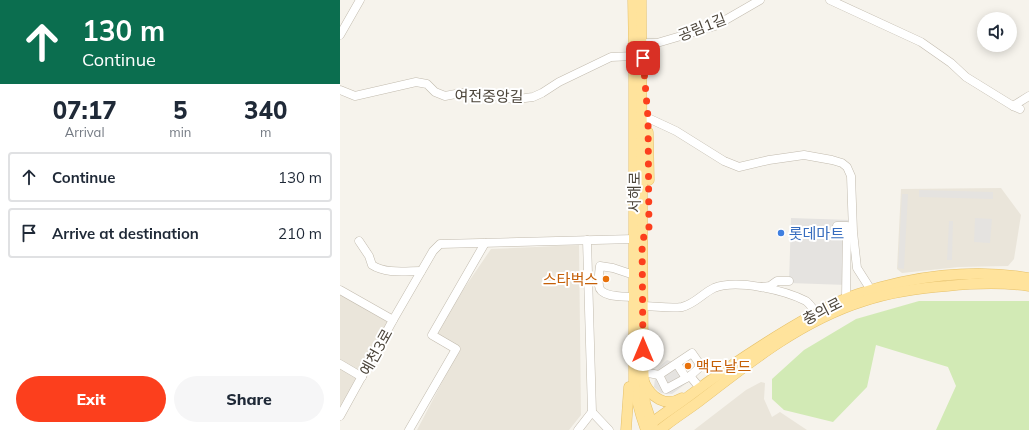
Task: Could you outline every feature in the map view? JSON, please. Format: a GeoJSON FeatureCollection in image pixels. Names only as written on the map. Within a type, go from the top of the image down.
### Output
{"type":"FeatureCollection","features":[{"type":"Feature","properties":{"kind":"main road"},"geometry":{"type":"LineString","coordinates":[[627,0],[633,17]]}},
{"type":"Feature","properties":{"kind":"main road","name":"서해로"},"geometry":{"type":"LineString","coordinates":[[632,0],[638,239],[643,306],[640,379]]}},
{"type":"Feature","properties":{"kind":"main road","name":"서해로"},"geometry":{"type":"LineString","coordinates":[[641,0],[642,43],[638,239],[634,275],[633,349],[645,403],[648,428]]}},
{"type":"Feature","properties":{"kind":"main road"},"geometry":{"type":"LineString","coordinates":[[638,239],[649,232],[648,118],[642,43]]}},
{"type":"Feature","properties":{"kind":"main road","name":"충의로"},"geometry":{"type":"LineString","coordinates":[[648,428],[698,394],[804,328],[827,316],[863,301],[932,282],[985,274],[1016,275],[1029,278]]}},
{"type":"Feature","properties":{"kind":"main road","name":"충의로"},"geometry":{"type":"LineString","coordinates":[[660,430],[684,412],[698,394],[741,359],[816,312],[846,299],[871,290],[896,284],[932,282],[990,282],[1029,286]]}},
{"type":"Feature","properties":{"kind":"main road"},"geometry":{"type":"LineString","coordinates":[[625,428],[630,350],[633,349]]}},
{"type":"Feature","properties":{"kind":"main road"},"geometry":{"type":"LineString","coordinates":[[640,379],[654,396],[664,402],[674,402],[691,392],[698,394]]}},
{"type":"Feature","properties":{"kind":"main road"},"geometry":{"type":"LineString","coordinates":[[672,430],[677,419],[684,412]]}},
{"type":"Feature","properties":{"kind":"street"},"geometry":{"type":"LineString","coordinates":[[340,35],[360,0]]}},
{"type":"Feature","properties":{"kind":"street","name":"공림1길"},"geometry":{"type":"LineString","coordinates":[[642,43],[657,43],[715,26],[760,0]]}},
{"type":"Feature","properties":{"kind":"street"},"geometry":{"type":"LineString","coordinates":[[830,0],[921,42],[951,63],[966,77],[1016,107],[1029,96]]}},
{"type":"Feature","properties":{"kind":"street","name":"여전중앙길"},"geometry":{"type":"LineString","coordinates":[[340,90],[355,96],[416,82],[427,84],[435,92],[445,96],[461,93],[472,93],[513,99],[525,98],[538,95],[559,82],[611,57],[634,56]]}},
{"type":"Feature","properties":{"kind":"street"},"geometry":{"type":"LineString","coordinates":[[648,118],[676,131],[724,162],[739,167],[770,160],[804,155],[832,160],[847,166],[851,176],[853,232],[857,268],[871,290]]}},
{"type":"Feature","properties":{"kind":"street"},"geometry":{"type":"LineString","coordinates":[[837,226],[847,226],[846,299]]}},
{"type":"Feature","properties":{"kind":"street"},"geometry":{"type":"LineString","coordinates":[[394,320],[421,271],[435,248],[440,244],[638,239]]}},
{"type":"Feature","properties":{"kind":"street"},"geometry":{"type":"LineString","coordinates":[[578,430],[592,412],[587,240]]}},
{"type":"Feature","properties":{"kind":"street"},"geometry":{"type":"LineString","coordinates":[[359,241],[369,256],[372,265],[378,269],[388,271],[421,271]]}},
{"type":"Feature","properties":{"kind":"street"},"geometry":{"type":"LineString","coordinates":[[409,430],[456,349],[432,334],[485,242]]}},
{"type":"Feature","properties":{"kind":"street"},"geometry":{"type":"LineString","coordinates":[[634,275],[613,268],[600,266],[599,287],[601,291],[608,295],[634,297]]}},
{"type":"Feature","properties":{"kind":"street"},"geometry":{"type":"LineString","coordinates":[[762,287],[770,286],[777,281],[789,281]]}},
{"type":"Feature","properties":{"kind":"street"},"geometry":{"type":"LineString","coordinates":[[643,306],[681,307],[689,304],[713,288],[725,285],[745,285],[762,287],[806,302],[816,312]]}},
{"type":"Feature","properties":{"kind":"street","name":"예천3로"},"geometry":{"type":"LineString","coordinates":[[340,290],[394,320],[340,416]]}},
{"type":"Feature","properties":{"kind":"street"},"geometry":{"type":"LineString","coordinates":[[640,379],[659,376],[692,353],[700,366],[688,377],[666,389],[659,376]]}},
{"type":"Feature","properties":{"kind":"street"},"geometry":{"type":"LineString","coordinates":[[340,364],[362,377]]}},
{"type":"Feature","properties":{"kind":"street"},"geometry":{"type":"LineString","coordinates":[[677,364],[688,377],[698,394]]}},
{"type":"Feature","properties":{"kind":"street"},"geometry":{"type":"LineString","coordinates":[[592,412],[609,430]]}},
{"type":"Feature","properties":{"kind":"shaded area"},"geometry":{"type":"Polygon","coordinates":[[[1001,188],[1021,215],[1014,259],[1008,266],[959,267],[902,273],[897,269],[901,189],[1001,188]]]}},
{"type":"Feature","properties":{"kind":"shaded area"},"geometry":{"type":"Polygon","coordinates":[[[919,190],[993,192],[993,199],[919,197],[919,190]]]}},
{"type":"Feature","properties":{"kind":"shaded area"},"geometry":{"type":"Polygon","coordinates":[[[902,194],[908,194],[904,269],[898,268],[902,194]]]}},
{"type":"Feature","properties":{"kind":"shaded area"},"geometry":{"type":"Polygon","coordinates":[[[791,218],[850,220],[847,285],[789,283],[791,218]]]}},
{"type":"Feature","properties":{"kind":"shaded area"},"geometry":{"type":"Polygon","coordinates":[[[975,218],[992,219],[990,243],[974,242],[975,218]]]}},
{"type":"Feature","properties":{"kind":"shaded area"},"geometry":{"type":"Polygon","coordinates":[[[949,221],[953,221],[952,260],[947,260],[949,221]]]}},
{"type":"Feature","properties":{"kind":"shaded area"},"geometry":{"type":"Polygon","coordinates":[[[579,245],[581,415],[569,430],[417,430],[460,348],[436,333],[491,249],[579,245]]]}},
{"type":"Feature","properties":{"kind":"shaded area"},"geometry":{"type":"Polygon","coordinates":[[[340,290],[393,320],[340,416],[340,290]]]}},
{"type":"Feature","properties":{"kind":"shaded area"},"geometry":{"type":"Polygon","coordinates":[[[667,360],[673,362],[688,382],[672,394],[661,393],[654,387],[656,370],[667,360]]]}},
{"type":"Feature","properties":{"kind":"shaded area"},"geometry":{"type":"Polygon","coordinates":[[[761,382],[765,383],[764,399],[772,417],[780,412],[807,430],[694,430],[746,390],[761,382]]]}},
{"type":"Feature","properties":{"kind":"green space"},"geometry":{"type":"Polygon","coordinates":[[[919,301],[1029,301],[1029,430],[936,430],[956,386],[948,367],[876,345],[867,387],[833,422],[784,410],[772,399],[772,379],[804,350],[856,319],[919,301]]]}},
{"type":"Feature","properties":{"kind":"place","name":"롯데마트"},"geometry":{"type":"Point","coordinates":[781,233]}},
{"type":"Feature","properties":{"kind":"place","name":"스타벅스"},"geometry":{"type":"Point","coordinates":[606,279]}},
{"type":"Feature","properties":{"kind":"place","name":"맥도날드"},"geometry":{"type":"Point","coordinates":[688,366]}},
{"type":"Feature","properties":{"kind":"route"},"geometry":{"type":"LineString","coordinates":[[643,58],[648,118],[649,232],[646,237],[642,239],[643,350]]}}]}
